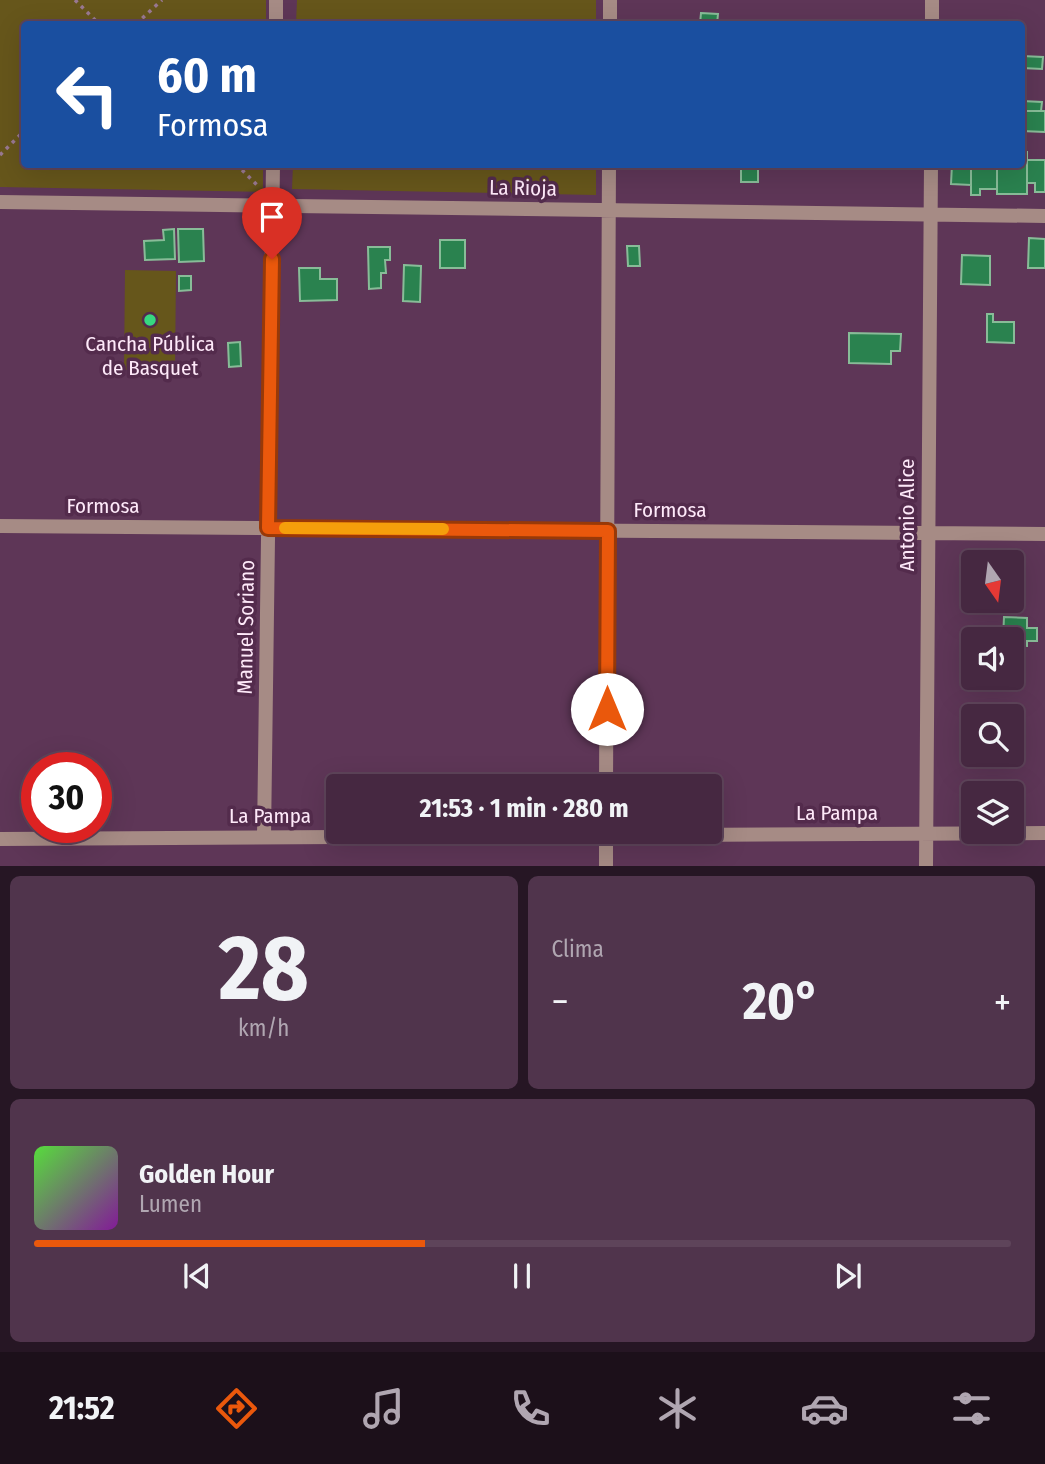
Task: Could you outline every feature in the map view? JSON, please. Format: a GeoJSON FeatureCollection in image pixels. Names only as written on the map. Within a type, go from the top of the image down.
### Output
{"type":"FeatureCollection","features":[{"type":"Feature","properties":{"kind":"street"},"geometry":{"type":"LineString","coordinates":[[276,0],[276,21]]}},
{"type":"Feature","properties":{"kind":"street"},"geometry":{"type":"LineString","coordinates":[[610,0],[610,21]]}},
{"type":"Feature","properties":{"kind":"street"},"geometry":{"type":"LineString","coordinates":[[932,0],[932,21]]}},
{"type":"Feature","properties":{"kind":"street","name":"Manuel Soriano"},"geometry":{"type":"LineString","coordinates":[[264,837],[274,168]]}},
{"type":"Feature","properties":{"kind":"street"},"geometry":{"type":"LineString","coordinates":[[606,774],[609,168]]}},
{"type":"Feature","properties":{"kind":"street","name":"Antonio Alice"},"geometry":{"type":"LineString","coordinates":[[926,866],[931,168]]}},
{"type":"Feature","properties":{"kind":"street","name":"La Rioja"},"geometry":{"type":"LineString","coordinates":[[0,202],[1045,216]]}},
{"type":"Feature","properties":{"kind":"street","name":"Formosa"},"geometry":{"type":"LineString","coordinates":[[0,526],[1045,534]]}},
{"type":"Feature","properties":{"kind":"street","name":"La Pampa"},"geometry":{"type":"LineString","coordinates":[[722,833],[1045,833]]}},
{"type":"Feature","properties":{"kind":"street","name":"La Pampa"},"geometry":{"type":"LineString","coordinates":[[0,839],[326,836]]}},
{"type":"Feature","properties":{"kind":"street"},"geometry":{"type":"LineString","coordinates":[[606,844],[606,866]]}},
{"type":"Feature","properties":{"kind":"path"},"geometry":{"type":"LineString","coordinates":[[75,0],[96,21]]}},
{"type":"Feature","properties":{"kind":"path"},"geometry":{"type":"LineString","coordinates":[[139,21],[162,0]]}},
{"type":"Feature","properties":{"kind":"path"},"geometry":{"type":"LineString","coordinates":[[0,155],[21,134]]}},
{"type":"Feature","properties":{"kind":"path"},"geometry":{"type":"LineString","coordinates":[[240,168],[263,191]]}},
{"type":"Feature","properties":{"kind":"shaded area"},"geometry":{"type":"Polygon","coordinates":[[[0,0],[266,0],[266,21],[21,21],[21,168],[263,168],[263,192],[0,187],[0,0]]]}},
{"type":"Feature","properties":{"kind":"shaded area"},"geometry":{"type":"Polygon","coordinates":[[[297,0],[596,0],[596,21],[296,21],[297,0]]]}},
{"type":"Feature","properties":{"kind":"shaded area"},"geometry":{"type":"Polygon","coordinates":[[[293,168],[596,168],[596,195],[292,189],[293,168]]]}},
{"type":"Feature","properties":{"kind":"shaded area","name":"Cancha Pública de Basquet"},"geometry":{"type":"Polygon","coordinates":[[[125,270],[176,271],[175,370],[124,370],[125,270]]]}},
{"type":"Feature","properties":{"kind":"building"},"geometry":{"type":"Polygon","coordinates":[[[701,13],[718,14],[717,21],[700,21],[701,13]]]}},
{"type":"Feature","properties":{"kind":"building"},"geometry":{"type":"Polygon","coordinates":[[[1025,56],[1043,57],[1042,69],[1025,68],[1025,56]]]}},
{"type":"Feature","properties":{"kind":"building"},"geometry":{"type":"Polygon","coordinates":[[[1025,101],[1042,102],[1041,111],[1025,111],[1025,101]]]}},
{"type":"Feature","properties":{"kind":"building"},"geometry":{"type":"Polygon","coordinates":[[[1025,111],[1045,111],[1045,132],[1025,131],[1025,111]]]}},
{"type":"Feature","properties":{"kind":"building"},"geometry":{"type":"Polygon","coordinates":[[[1027,152],[1027,194],[997,194],[997,168],[1025,168],[1027,152]]]}},
{"type":"Feature","properties":{"kind":"building"},"geometry":{"type":"Polygon","coordinates":[[[1027,160],[1045,160],[1045,192],[1035,192],[1035,183],[1027,183],[1027,160]]]}},
{"type":"Feature","properties":{"kind":"building"},"geometry":{"type":"Polygon","coordinates":[[[741,168],[758,168],[758,182],[741,182],[741,168]]]}},
{"type":"Feature","properties":{"kind":"building"},"geometry":{"type":"Polygon","coordinates":[[[952,168],[971,168],[971,185],[951,184],[952,168]]]}},
{"type":"Feature","properties":{"kind":"building"},"geometry":{"type":"Polygon","coordinates":[[[971,168],[997,168],[997,189],[980,189],[980,195],[971,195],[971,168]]]}},
{"type":"Feature","properties":{"kind":"building"},"geometry":{"type":"Polygon","coordinates":[[[174,229],[175,259],[145,260],[144,241],[164,240],[163,230],[174,229]]]}},
{"type":"Feature","properties":{"kind":"building"},"geometry":{"type":"Polygon","coordinates":[[[178,229],[203,229],[204,261],[179,262],[178,229]]]}},
{"type":"Feature","properties":{"kind":"building"},"geometry":{"type":"Polygon","coordinates":[[[1029,238],[1045,239],[1045,268],[1028,268],[1029,238]]]}},
{"type":"Feature","properties":{"kind":"building"},"geometry":{"type":"Polygon","coordinates":[[[440,240],[465,240],[465,268],[440,268],[440,240]]]}},
{"type":"Feature","properties":{"kind":"building"},"geometry":{"type":"Polygon","coordinates":[[[627,246],[639,246],[640,266],[628,266],[627,246]]]}},
{"type":"Feature","properties":{"kind":"building"},"geometry":{"type":"Polygon","coordinates":[[[368,247],[390,247],[390,260],[385,260],[386,273],[381,273],[381,288],[369,289],[368,247]]]}},
{"type":"Feature","properties":{"kind":"building"},"geometry":{"type":"Polygon","coordinates":[[[962,255],[990,256],[990,285],[961,284],[962,255]]]}},
{"type":"Feature","properties":{"kind":"building"},"geometry":{"type":"Polygon","coordinates":[[[404,265],[421,266],[420,302],[403,301],[404,265]]]}},
{"type":"Feature","properties":{"kind":"building"},"geometry":{"type":"Polygon","coordinates":[[[299,268],[320,268],[320,279],[337,279],[337,300],[300,301],[299,268]]]}},
{"type":"Feature","properties":{"kind":"building"},"geometry":{"type":"Polygon","coordinates":[[[179,276],[191,276],[191,290],[179,291],[179,276]]]}},
{"type":"Feature","properties":{"kind":"building"},"geometry":{"type":"Polygon","coordinates":[[[987,314],[993,314],[993,322],[1014,322],[1014,343],[987,342],[987,314]]]}},
{"type":"Feature","properties":{"kind":"building"},"geometry":{"type":"Polygon","coordinates":[[[849,333],[901,334],[900,351],[891,351],[891,364],[849,363],[849,333]]]}},
{"type":"Feature","properties":{"kind":"building"},"geometry":{"type":"Polygon","coordinates":[[[240,342],[241,366],[229,367],[228,343],[240,342]]]}},
{"type":"Feature","properties":{"kind":"building"},"geometry":{"type":"Polygon","coordinates":[[[1004,617],[1027,618],[1027,628],[1037,628],[1037,641],[1027,641],[1027,646],[1024,646],[1024,627],[1004,627],[1004,617]]]}},
{"type":"Feature","properties":{"kind":"slow traffic"},"geometry":{"type":"LineString","coordinates":[[285,528],[443,529]]}},
{"type":"Feature","properties":{"kind":"place","name":"Cancha Pública de Basquet"},"geometry":{"type":"Point","coordinates":[150,320]}},
{"type":"Feature","properties":{"kind":"route"},"geometry":{"type":"LineString","coordinates":[[272,259],[268,528],[608,531],[607,709]]}}]}
